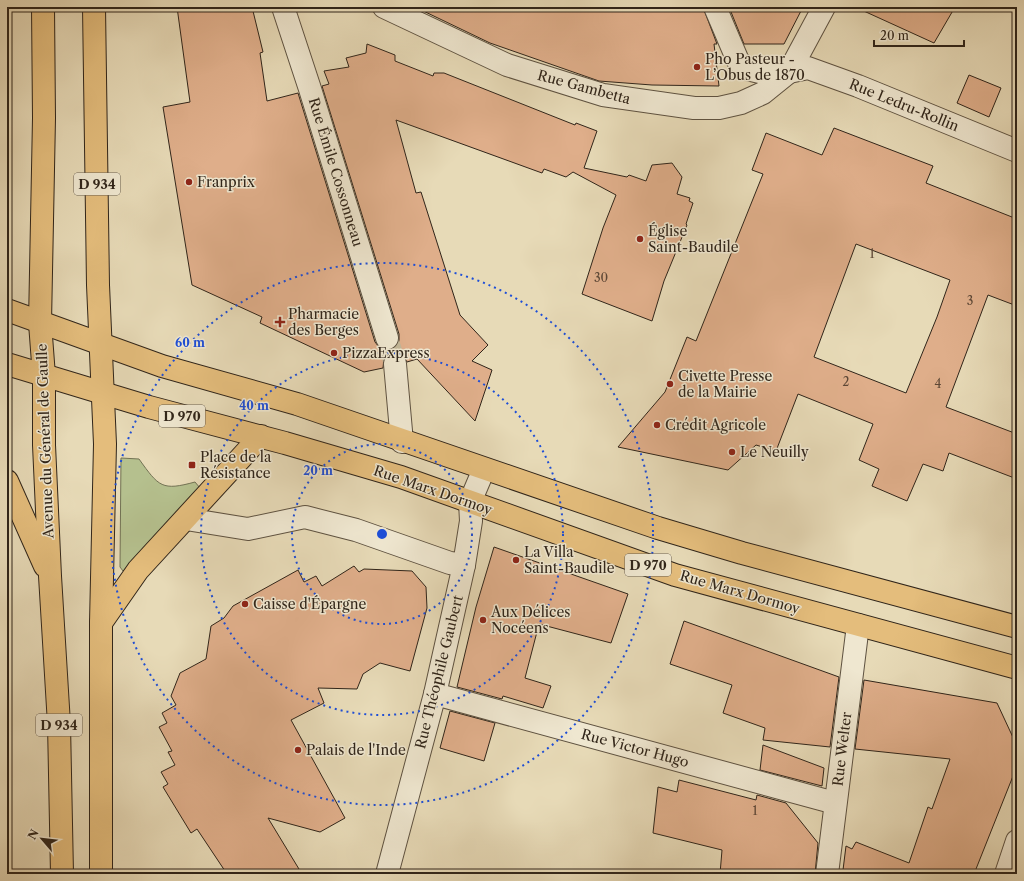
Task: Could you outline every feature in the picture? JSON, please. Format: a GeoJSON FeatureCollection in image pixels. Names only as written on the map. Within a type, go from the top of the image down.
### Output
{"type":"FeatureCollection","features":[{"type":"Feature","properties":{"kind":"main road","name":"Avenue du Général de Gaulle"},"geometry":{"type":"LineString","coordinates":[[42,7],[44,118],[40,323],[44,376],[44,445],[50,576],[59,724],[62,874]]}},
{"type":"Feature","properties":{"kind":"main road","name":"D 934"},"geometry":{"type":"LineString","coordinates":[[94,7],[98,277],[105,444],[102,623],[101,874]]}},
{"type":"Feature","properties":{"kind":"main road","name":"D 970"},"geometry":{"type":"LineString","coordinates":[[7,310],[162,366],[297,404],[402,442],[693,539],[1017,627]]}},
{"type":"Feature","properties":{"kind":"main road","name":"D 970"},"geometry":{"type":"LineString","coordinates":[[7,364],[102,394],[261,436]]}},
{"type":"Feature","properties":{"kind":"main road"},"geometry":{"type":"LineString","coordinates":[[102,623],[138,570],[261,436]]}},
{"type":"Feature","properties":{"kind":"main road","name":"Rue Marx Dormoy"},"geometry":{"type":"LineString","coordinates":[[261,436],[401,477],[675,574],[1017,668]]}},
{"type":"Feature","properties":{"kind":"main road"},"geometry":{"type":"LineString","coordinates":[[7,481],[50,576]]}},
{"type":"Feature","properties":{"kind":"street","name":"Rue Émile Cossonneau"},"geometry":{"type":"LineString","coordinates":[[283,7],[387,338]]}},
{"type":"Feature","properties":{"kind":"street","name":"Rue Gambetta"},"geometry":{"type":"LineString","coordinates":[[384,7],[507,65],[603,95],[626,99],[694,108],[719,108],[741,103],[763,93],[789,72]]}},
{"type":"Feature","properties":{"kind":"street","name":"Rue Ledru-Rollin"},"geometry":{"type":"LineString","coordinates":[[715,7],[738,61],[747,69],[764,73],[789,72],[808,68],[1017,151]]}},
{"type":"Feature","properties":{"kind":"street"},"geometry":{"type":"LineString","coordinates":[[789,72],[824,7]]}},
{"type":"Feature","properties":{"kind":"street"},"geometry":{"type":"LineString","coordinates":[[395,364],[402,442]]}},
{"type":"Feature","properties":{"kind":"street","name":"Rue Théophile Gaubert"},"geometry":{"type":"LineString","coordinates":[[387,874],[435,694],[464,564],[471,521],[470,502],[484,469]]}},
{"type":"Feature","properties":{"kind":"street"},"geometry":{"type":"LineString","coordinates":[[186,519],[248,529],[305,517],[356,530],[450,562],[464,564]]}},
{"type":"Feature","properties":{"kind":"street","name":"Rue Welter"},"geometry":{"type":"LineString","coordinates":[[827,874],[858,625]]}},
{"type":"Feature","properties":{"kind":"street","name":"Rue Victor Hugo"},"geometry":{"type":"LineString","coordinates":[[435,694],[835,803]]}},
{"type":"Feature","properties":{"kind":"street"},"geometry":{"type":"LineString","coordinates":[[1006,874],[1017,841]]}},
{"type":"Feature","properties":{"kind":"green space"},"geometry":{"type":"Polygon","coordinates":[[[121,458],[139,459],[152,476],[162,484],[175,486],[195,482],[200,488],[123,571],[120,567],[121,458]]]}},
{"type":"Feature","properties":{"kind":"building"},"geometry":{"type":"Polygon","coordinates":[[[177,7],[252,7],[263,52],[260,53],[267,101],[298,93],[375,342],[379,347],[384,350],[390,350],[396,347],[399,341],[399,334],[322,86],[329,84],[324,71],[349,67],[346,58],[366,53],[367,44],[395,55],[395,61],[433,76],[434,73],[444,73],[575,125],[576,123],[597,131],[584,168],[627,177],[629,175],[646,181],[652,165],[672,163],[682,177],[677,194],[690,198],[689,201],[693,203],[686,224],[687,225],[664,281],[652,321],[582,294],[603,228],[616,195],[573,172],[566,177],[544,169],[542,173],[396,120],[416,193],[421,192],[460,315],[488,345],[472,361],[492,370],[475,421],[417,359],[407,362],[401,353],[394,352],[388,354],[384,358],[383,368],[364,372],[260,323],[262,317],[192,285],[163,107],[190,102],[177,7]]]}},
{"type":"Feature","properties":{"kind":"building"},"geometry":{"type":"Polygon","coordinates":[[[415,7],[703,7],[717,44],[714,44],[719,86],[652,85],[599,81],[490,43],[415,7]]]}},
{"type":"Feature","properties":{"kind":"building"},"geometry":{"type":"Polygon","coordinates":[[[729,7],[803,7],[784,44],[744,44],[729,7]]]}},
{"type":"Feature","properties":{"kind":"building"},"geometry":{"type":"Polygon","coordinates":[[[855,7],[955,7],[934,43],[855,7]]]}},
{"type":"Feature","properties":{"kind":"building"},"geometry":{"type":"Polygon","coordinates":[[[969,75],[1001,88],[989,117],[957,103],[969,75]]]}},
{"type":"Feature","properties":{"kind":"building"},"geometry":{"type":"Polygon","coordinates":[[[834,128],[933,166],[926,183],[1017,219],[1017,306],[988,295],[946,407],[1017,434],[1017,479],[949,453],[943,471],[923,464],[907,501],[872,486],[879,469],[859,460],[873,424],[798,394],[776,451],[756,445],[728,470],[618,447],[665,392],[687,337],[696,341],[763,174],[752,170],[766,133],[822,155],[834,128]],[[856,244],[814,357],[906,393],[937,317],[950,280],[856,244]]]}},
{"type":"Feature","properties":{"kind":"building"},"geometry":{"type":"Polygon","coordinates":[[[494,547],[628,594],[611,643],[539,624],[525,678],[551,686],[543,708],[503,696],[502,699],[457,687],[476,607],[494,547]]]}},
{"type":"Feature","properties":{"kind":"building"},"geometry":{"type":"Polygon","coordinates":[[[354,566],[359,572],[364,569],[412,571],[426,587],[427,608],[410,671],[380,663],[363,674],[357,689],[318,688],[324,703],[291,720],[345,818],[320,832],[268,818],[302,874],[227,874],[197,829],[191,833],[163,787],[168,784],[161,772],[175,765],[168,752],[172,751],[159,727],[167,723],[162,713],[176,705],[171,696],[180,673],[206,659],[211,626],[224,618],[233,606],[298,570],[304,582],[316,576],[322,586],[354,566]]]}},
{"type":"Feature","properties":{"kind":"building"},"geometry":{"type":"Polygon","coordinates":[[[684,621],[839,677],[830,747],[763,740],[765,728],[723,713],[732,685],[670,664],[684,621]]]}},
{"type":"Feature","properties":{"kind":"building"},"geometry":{"type":"Polygon","coordinates":[[[864,680],[997,703],[1017,746],[1017,766],[974,874],[840,874],[840,870],[842,873],[843,870],[846,846],[852,849],[856,842],[909,863],[928,807],[932,809],[950,759],[855,749],[864,680]]]}},
{"type":"Feature","properties":{"kind":"building"},"geometry":{"type":"Polygon","coordinates":[[[450,711],[495,723],[484,761],[440,748],[450,711]]]}},
{"type":"Feature","properties":{"kind":"building"},"geometry":{"type":"Polygon","coordinates":[[[763,745],[824,768],[822,786],[760,770],[763,745]]]}},
{"type":"Feature","properties":{"kind":"building"},"geometry":{"type":"Polygon","coordinates":[[[679,780],[756,800],[757,795],[786,803],[818,843],[815,874],[720,874],[722,850],[653,833],[658,787],[677,792],[679,780]]]}},
{"type":"Feature","properties":{"kind":"tunnel"},"geometry":{"type":"LineString","coordinates":[[387,338],[395,364]]}},
{"type":"Feature","properties":{"kind":"place","name":"Pho Pasteur - L’Obus de 1870"},"geometry":{"type":"Point","coordinates":[697,67]}},
{"type":"Feature","properties":{"kind":"place","name":"Franprix"},"geometry":{"type":"Point","coordinates":[189,182]}},
{"type":"Feature","properties":{"kind":"place","name":"Église Saint-Baudile"},"geometry":{"type":"Point","coordinates":[640,239]}},
{"type":"Feature","properties":{"kind":"place","name":"Pharmacie des Berges"},"geometry":{"type":"Point","coordinates":[280,322]}},
{"type":"Feature","properties":{"kind":"place","name":"PizzaExpress"},"geometry":{"type":"Point","coordinates":[334,353]}},
{"type":"Feature","properties":{"kind":"place","name":"Civette Presse de la Mairie"},"geometry":{"type":"Point","coordinates":[670,384]}},
{"type":"Feature","properties":{"kind":"place","name":"Crédit Agricole"},"geometry":{"type":"Point","coordinates":[657,425]}},
{"type":"Feature","properties":{"kind":"place","name":"Le Neuilly"},"geometry":{"type":"Point","coordinates":[732,452]}},
{"type":"Feature","properties":{"kind":"place","name":"Place de la Résistance"},"geometry":{"type":"Point","coordinates":[192,465]}},
{"type":"Feature","properties":{"kind":"place","name":"La Villa Saint-Baudile"},"geometry":{"type":"Point","coordinates":[516,560]}},
{"type":"Feature","properties":{"kind":"place","name":"Caisse d'Épargne"},"geometry":{"type":"Point","coordinates":[245,604]}},
{"type":"Feature","properties":{"kind":"place","name":"Aux Délices Nocéens"},"geometry":{"type":"Point","coordinates":[483,620]}},
{"type":"Feature","properties":{"kind":"place","name":"Palais de l'Inde"},"geometry":{"type":"Point","coordinates":[298,750]}}]}
